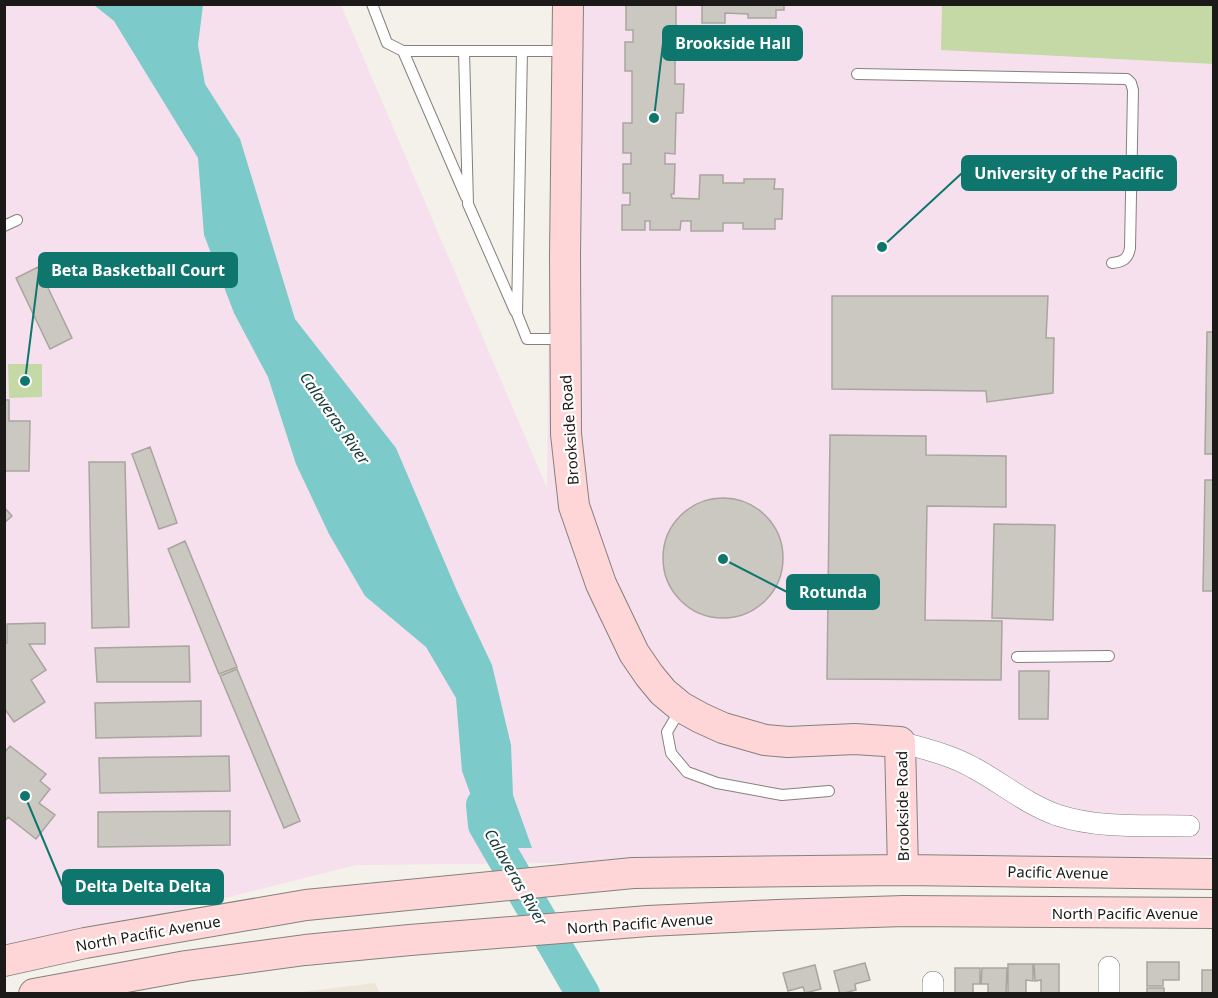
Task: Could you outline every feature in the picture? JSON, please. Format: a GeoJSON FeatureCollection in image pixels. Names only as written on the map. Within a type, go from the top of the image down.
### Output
{"type":"FeatureCollection","features":[{"type":"Feature","properties":{"kind":"street","name":"Brookside Road"},"geometry":{"type":"LineString","coordinates":[[568,4],[564,339],[566,434],[574,506],[601,584],[634,653],[663,692],[681,707],[723,728],[765,740],[788,742],[855,739],[900,742],[953,757],[1002,787],[1058,815],[1107,825],[1190,826]]}},
{"type":"Feature","properties":{"kind":"street","name":"Brookside Road"},"geometry":{"type":"LineString","coordinates":[[900,742],[903,870]]}},
{"type":"Feature","properties":{"kind":"street","name":"North Pacific Avenue"},"geometry":{"type":"LineString","coordinates":[[4,961],[85,943],[306,905],[404,894],[633,873],[903,870]]}},
{"type":"Feature","properties":{"kind":"street","name":"Pacific Avenue"},"geometry":{"type":"LineString","coordinates":[[903,870],[1214,873]]}},
{"type":"Feature","properties":{"kind":"street"},"geometry":{"type":"LineString","coordinates":[[770,915],[868,897],[895,883],[903,870]]}},
{"type":"Feature","properties":{"kind":"street","name":"North Pacific Avenue"},"geometry":{"type":"LineString","coordinates":[[34,993],[143,979],[186,966],[281,953],[648,921],[904,911],[1214,913]]}},
{"type":"Feature","properties":{"kind":"street"},"geometry":{"type":"LineString","coordinates":[[1109,967],[1109,993]]}},
{"type":"Feature","properties":{"kind":"lane"},"geometry":{"type":"LineString","coordinates":[[372,4],[387,43],[403,51],[567,51]]}},
{"type":"Feature","properties":{"kind":"lane"},"geometry":{"type":"LineString","coordinates":[[403,51],[527,339],[564,339]]}},
{"type":"Feature","properties":{"kind":"lane"},"geometry":{"type":"LineString","coordinates":[[464,51],[468,204]]}},
{"type":"Feature","properties":{"kind":"lane"},"geometry":{"type":"LineString","coordinates":[[517,314],[522,51]]}},
{"type":"Feature","properties":{"kind":"lane"},"geometry":{"type":"LineString","coordinates":[[857,74],[1127,79],[1133,90],[1130,248],[1125,260],[1112,263]]}},
{"type":"Feature","properties":{"kind":"lane"},"geometry":{"type":"LineString","coordinates":[[4,226],[17,220]]}},
{"type":"Feature","properties":{"kind":"lane"},"geometry":{"type":"LineString","coordinates":[[1017,657],[1108,656]]}},
{"type":"Feature","properties":{"kind":"lane"},"geometry":{"type":"LineString","coordinates":[[681,707],[667,732],[671,753],[687,772],[717,783],[782,795],[829,791]]}},
{"type":"Feature","properties":{"kind":"shaded area"},"geometry":{"type":"Polygon","coordinates":[[[5,5],[341,5],[547,488],[552,5],[1213,5],[1213,856],[356,865],[5,954],[5,5]]]}},
{"type":"Feature","properties":{"kind":"shaded area"},"geometry":{"type":"Polygon","coordinates":[[[375,983],[380,993],[293,993],[375,983]]]}},
{"type":"Feature","properties":{"kind":"green space"},"geometry":{"type":"Polygon","coordinates":[[[942,5],[1213,5],[1213,64],[941,50],[942,5]]]}},
{"type":"Feature","properties":{"kind":"green space"},"geometry":{"type":"Polygon","coordinates":[[[8,364],[42,364],[42,397],[9,398],[8,364]]]}},
{"type":"Feature","properties":{"kind":"water"},"geometry":{"type":"Polygon","coordinates":[[[94,5],[203,5],[198,45],[205,84],[240,139],[295,319],[396,448],[457,591],[492,665],[511,745],[513,795],[532,848],[490,848],[462,771],[456,698],[426,647],[365,596],[329,534],[296,464],[268,377],[234,313],[204,235],[198,158],[114,21],[94,5]]]}},
{"type":"Feature","properties":{"kind":"building"},"geometry":{"type":"Polygon","coordinates":[[[626,4],[676,4],[676,31],[665,31],[665,44],[675,44],[675,84],[684,84],[683,113],[676,113],[675,154],[665,153],[665,164],[675,164],[672,198],[699,199],[700,175],[723,175],[723,183],[744,183],[744,179],[775,179],[774,189],[783,189],[782,219],[775,219],[775,229],[743,229],[743,223],[723,223],[723,231],[691,231],[691,221],[681,221],[680,230],[650,230],[650,221],[645,221],[645,230],[622,230],[622,205],[630,205],[630,193],[623,193],[623,164],[631,164],[631,153],[623,153],[623,123],[632,123],[632,71],[625,71],[625,42],[633,42],[633,30],[626,30],[626,4]]]}},
{"type":"Feature","properties":{"kind":"building"},"geometry":{"type":"Polygon","coordinates":[[[702,4],[784,4],[784,10],[776,10],[776,18],[748,18],[748,14],[725,13],[725,23],[702,23],[702,4]]]}},
{"type":"Feature","properties":{"kind":"building"},"geometry":{"type":"Polygon","coordinates":[[[38,267],[72,338],[50,349],[16,278],[38,267]]]}},
{"type":"Feature","properties":{"kind":"building"},"geometry":{"type":"Polygon","coordinates":[[[832,296],[1048,296],[1046,338],[1054,338],[1053,393],[987,402],[986,391],[832,389],[832,296]]]}},
{"type":"Feature","properties":{"kind":"building"},"geometry":{"type":"Polygon","coordinates":[[[1207,332],[1214,332],[1214,454],[1205,454],[1207,332]]]}},
{"type":"Feature","properties":{"kind":"building"},"geometry":{"type":"Polygon","coordinates":[[[4,400],[9,400],[9,421],[30,421],[29,471],[4,471],[4,400]]]}},
{"type":"Feature","properties":{"kind":"building"},"geometry":{"type":"Polygon","coordinates":[[[830,435],[926,436],[926,455],[1006,456],[1006,507],[927,506],[925,620],[1002,621],[1001,680],[827,679],[830,435]]]}},
{"type":"Feature","properties":{"kind":"building"},"geometry":{"type":"Polygon","coordinates":[[[150,447],[177,523],[159,529],[132,454],[150,447]]]}},
{"type":"Feature","properties":{"kind":"building"},"geometry":{"type":"Polygon","coordinates":[[[89,462],[125,462],[129,627],[92,628],[89,462]]]}},
{"type":"Feature","properties":{"kind":"building"},"geometry":{"type":"Polygon","coordinates":[[[1205,480],[1214,480],[1214,591],[1203,591],[1205,480]]]}},
{"type":"Feature","properties":{"kind":"building"},"geometry":{"type":"Polygon","coordinates":[[[723,498],[746,503],[765,516],[778,535],[783,558],[778,581],[765,600],[746,613],[723,618],[700,613],[681,600],[668,581],[663,558],[668,535],[681,516],[700,503],[723,498]]]}},
{"type":"Feature","properties":{"kind":"building"},"geometry":{"type":"Polygon","coordinates":[[[4,507],[12,516],[4,523],[4,507]]]}},
{"type":"Feature","properties":{"kind":"building"},"geometry":{"type":"Polygon","coordinates":[[[994,524],[1055,525],[1053,620],[992,618],[994,524]]]}},
{"type":"Feature","properties":{"kind":"building"},"geometry":{"type":"Polygon","coordinates":[[[185,541],[237,667],[219,674],[168,549],[185,541]]]}},
{"type":"Feature","properties":{"kind":"building"},"geometry":{"type":"Polygon","coordinates":[[[45,623],[45,644],[29,644],[46,670],[31,680],[45,702],[14,722],[4,708],[4,644],[7,643],[7,624],[45,623]]]}},
{"type":"Feature","properties":{"kind":"building"},"geometry":{"type":"Polygon","coordinates":[[[189,646],[190,682],[97,682],[95,648],[189,646]]]}},
{"type":"Feature","properties":{"kind":"building"},"geometry":{"type":"Polygon","coordinates":[[[237,669],[300,821],[284,828],[220,676],[237,669]]]}},
{"type":"Feature","properties":{"kind":"building"},"geometry":{"type":"Polygon","coordinates":[[[1019,671],[1049,671],[1048,719],[1019,719],[1019,671]]]}},
{"type":"Feature","properties":{"kind":"building"},"geometry":{"type":"Polygon","coordinates":[[[201,701],[201,736],[96,738],[95,703],[201,701]]]}},
{"type":"Feature","properties":{"kind":"building"},"geometry":{"type":"Polygon","coordinates":[[[10,746],[46,774],[40,781],[50,789],[39,803],[55,815],[36,839],[8,817],[4,822],[4,753],[10,746]]]}},
{"type":"Feature","properties":{"kind":"building"},"geometry":{"type":"Polygon","coordinates":[[[229,756],[230,791],[100,793],[99,758],[229,756]]]}},
{"type":"Feature","properties":{"kind":"building"},"geometry":{"type":"Polygon","coordinates":[[[230,811],[230,845],[98,847],[98,812],[230,811]]]}},
{"type":"Feature","properties":{"kind":"building"},"geometry":{"type":"Polygon","coordinates":[[[1147,962],[1179,962],[1179,980],[1163,980],[1163,986],[1147,986],[1147,962]]]}},
{"type":"Feature","properties":{"kind":"building"},"geometry":{"type":"Polygon","coordinates":[[[865,963],[870,980],[855,984],[856,990],[840,994],[834,971],[865,963]]]}},
{"type":"Feature","properties":{"kind":"building"},"geometry":{"type":"Polygon","coordinates":[[[1008,964],[1033,964],[1033,981],[1026,980],[1026,994],[1008,994],[1008,964]]]}},
{"type":"Feature","properties":{"kind":"building"},"geometry":{"type":"Polygon","coordinates":[[[1034,964],[1059,964],[1059,994],[1041,994],[1041,980],[1035,981],[1034,964]]]}},
{"type":"Feature","properties":{"kind":"building"},"geometry":{"type":"Polygon","coordinates":[[[815,965],[821,989],[805,993],[803,987],[788,991],[783,973],[815,965]]]}},
{"type":"Feature","properties":{"kind":"building"},"geometry":{"type":"Polygon","coordinates":[[[955,968],[980,968],[980,984],[973,984],[973,994],[955,994],[955,968]]]}},
{"type":"Feature","properties":{"kind":"building"},"geometry":{"type":"Polygon","coordinates":[[[982,968],[1007,968],[1006,994],[988,994],[988,984],[981,984],[982,968]]]}},
{"type":"Feature","properties":{"kind":"building"},"geometry":{"type":"Polygon","coordinates":[[[1202,970],[1214,970],[1214,994],[1202,994],[1202,970]]]}},
{"type":"Feature","properties":{"kind":"building"},"geometry":{"type":"Polygon","coordinates":[[[1147,988],[1164,988],[1164,994],[1147,994],[1147,988]]]}},
{"type":"Feature","properties":{"kind":"waterway","name":"Calaveras River"},"geometry":{"type":"LineString","coordinates":[[483,805],[485,825],[583,994]]}},
{"type":"Feature","properties":{"kind":"place","name":"Brookside Hall"},"geometry":{"type":"Point","coordinates":[654,118]}},
{"type":"Feature","properties":{"kind":"place","name":"University of the Pacific"},"geometry":{"type":"Point","coordinates":[882,247]}},
{"type":"Feature","properties":{"kind":"place","name":"Beta Basketball Court"},"geometry":{"type":"Point","coordinates":[25,381]}},
{"type":"Feature","properties":{"kind":"place","name":"Rotunda"},"geometry":{"type":"Point","coordinates":[723,559]}},
{"type":"Feature","properties":{"kind":"place","name":"Delta Delta Delta"},"geometry":{"type":"Point","coordinates":[25,796]}}]}
